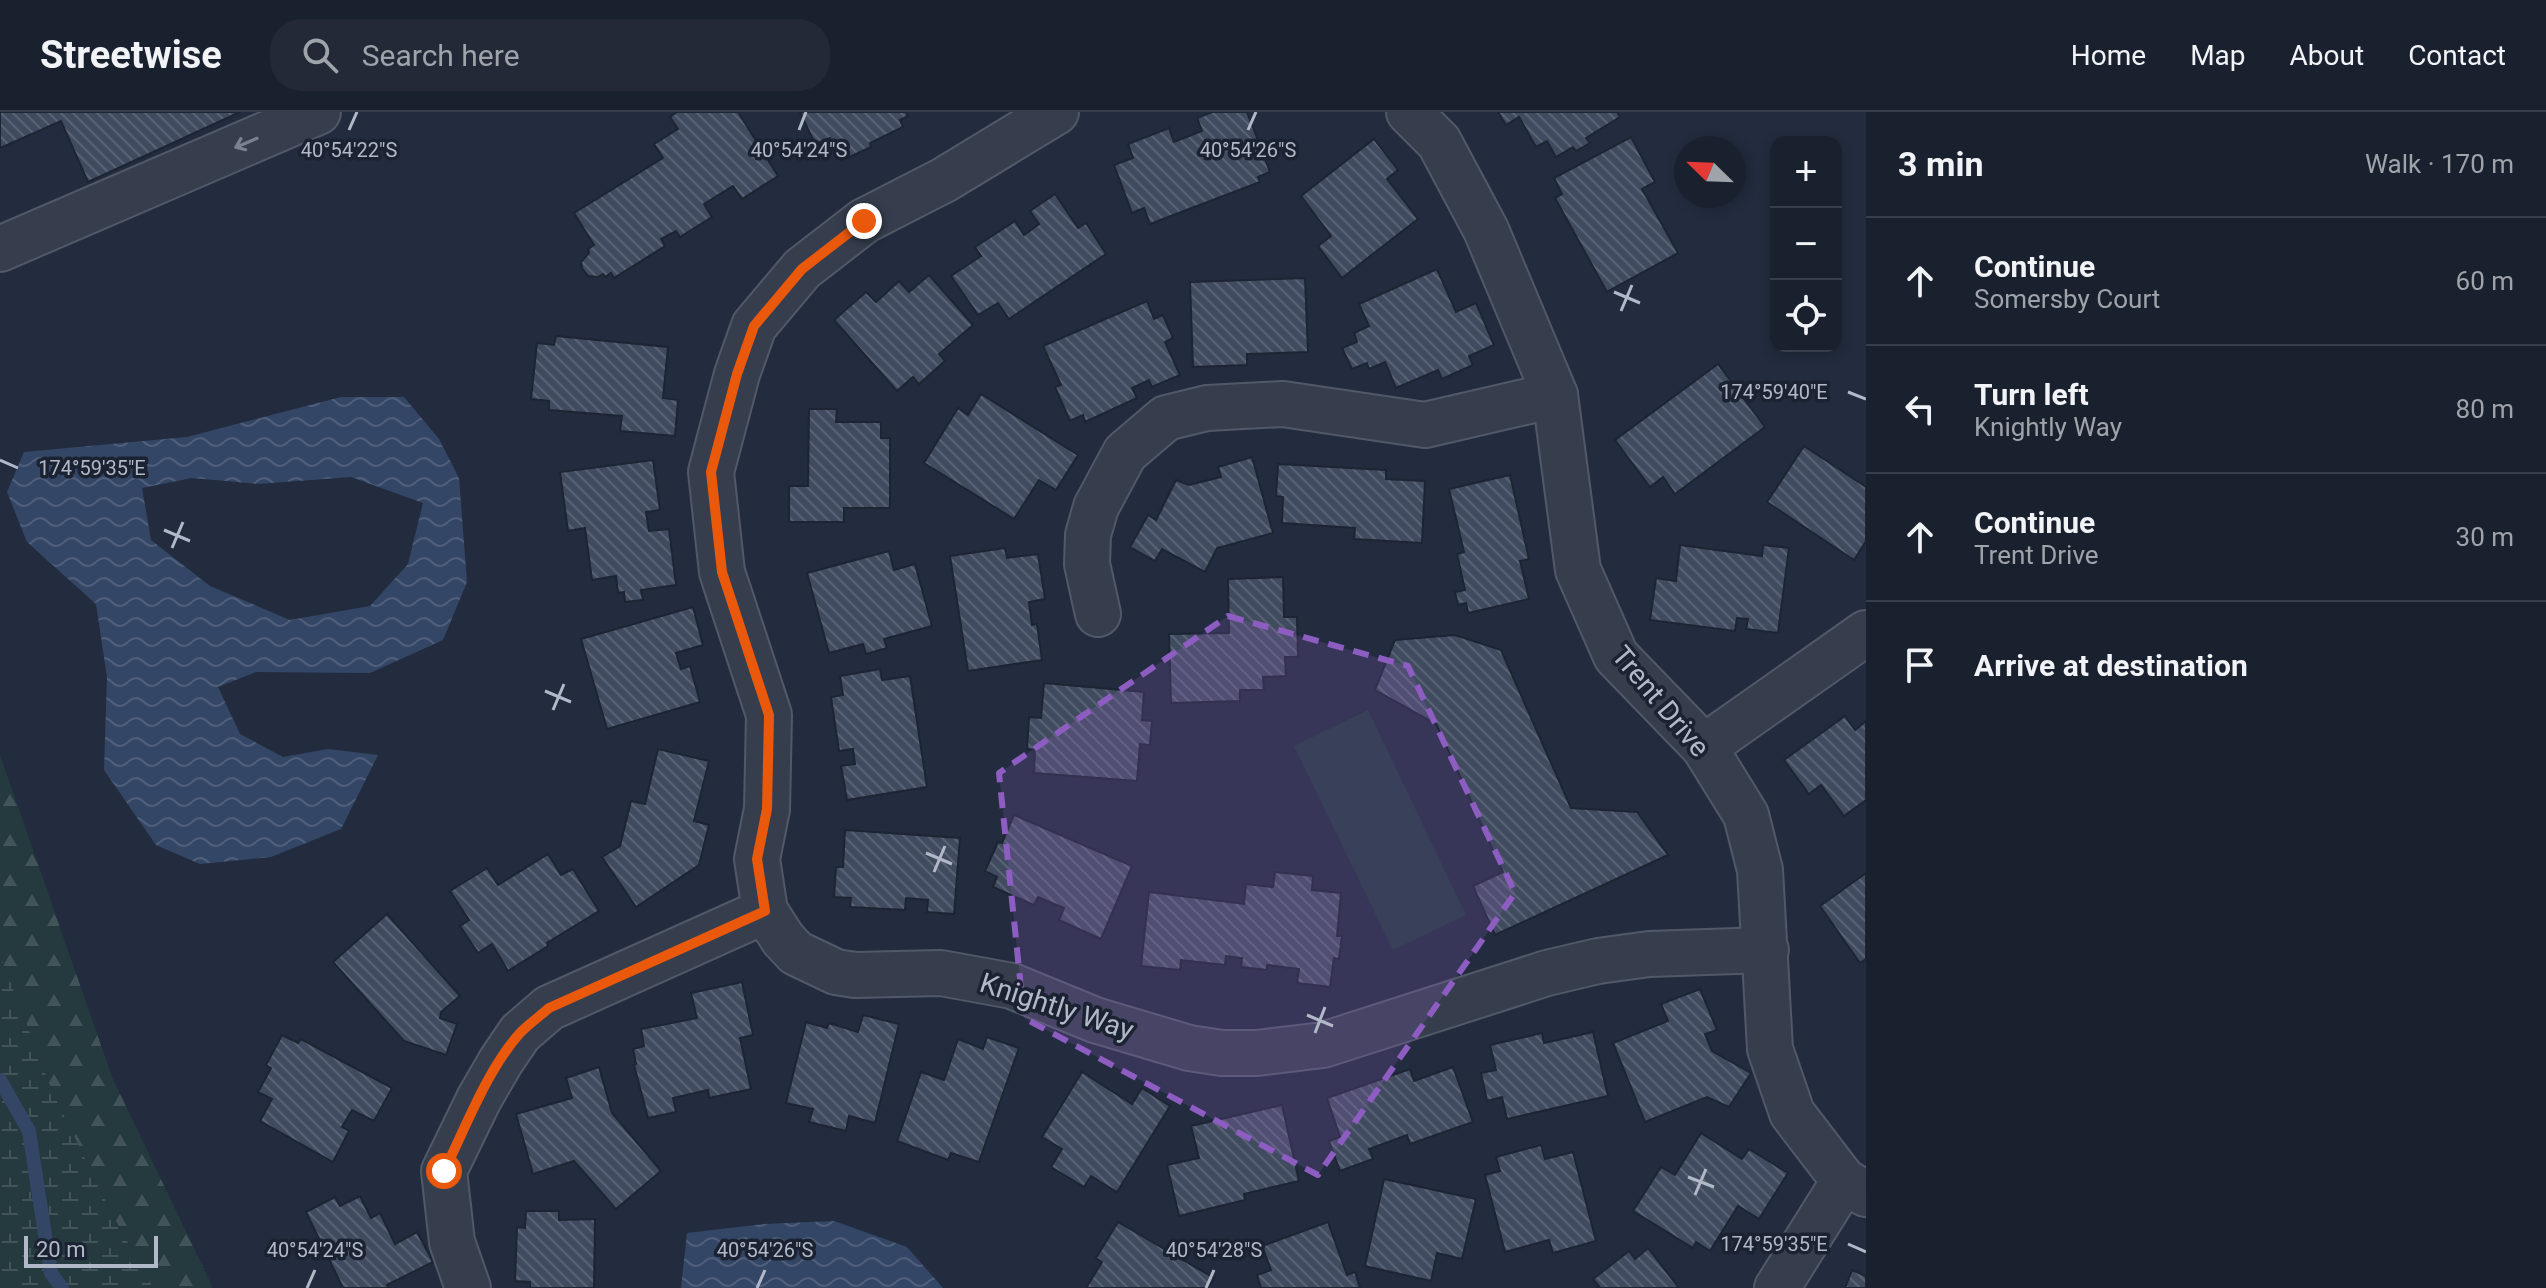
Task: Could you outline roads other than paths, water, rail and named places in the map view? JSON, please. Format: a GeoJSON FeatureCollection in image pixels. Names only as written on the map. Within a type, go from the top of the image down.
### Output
{"type":"FeatureCollection","features":[{"type":"Feature","properties":{"kind":"street"},"geometry":{"type":"LineString","coordinates":[[0,249],[318,112]]}},
{"type":"Feature","properties":{"kind":"street","name":"Knightly Way"},"geometry":{"type":"LineString","coordinates":[[1056,112],[944,180],[864,221],[802,269],[754,326],[737,374],[711,472],[722,572],[769,715],[767,809],[757,859],[765,911],[796,953],[836,972],[855,975],[941,973],[1012,986],[1095,1020],[1189,1048],[1222,1053],[1257,1053],[1323,1045],[1547,973],[1598,961],[1649,954],[1766,950]]}},
{"type":"Feature","properties":{"kind":"street","name":"Trent Drive"},"geometry":{"type":"LineString","coordinates":[[1409,112],[1439,142],[1486,230],[1555,395],[1578,570],[1616,656],[1704,747],[1746,815],[1760,870],[1770,1049],[1792,1113],[1855,1188]]}},
{"type":"Feature","properties":{"kind":"street"},"geometry":{"type":"LineString","coordinates":[[1098,614],[1087,564],[1088,535],[1096,507],[1125,453],[1166,418],[1207,408],[1283,404],[1425,425],[1555,395]]}},
{"type":"Feature","properties":{"kind":"street"},"geometry":{"type":"LineString","coordinates":[[1704,747],[1866,633]]}},
{"type":"Feature","properties":{"kind":"street"},"geometry":{"type":"LineString","coordinates":[[468,1288],[452,1242],[444,1171],[479,1099],[520,1033],[549,1008],[765,911]]}},
{"type":"Feature","properties":{"kind":"street"},"geometry":{"type":"LineString","coordinates":[[1777,1288],[1855,1188]]}},
{"type":"Feature","properties":{"kind":"water"},"geometry":{"type":"Polygon","coordinates":[[[341,397],[404,397],[439,439],[459,478],[467,582],[443,640],[370,673],[256,672],[218,687],[240,734],[283,757],[328,749],[378,755],[341,829],[271,857],[200,864],[156,845],[104,770],[107,677],[96,604],[27,542],[7,492],[24,452],[187,437],[341,397]],[[351,477],[258,484],[192,478],[142,488],[151,540],[210,586],[290,620],[370,606],[408,564],[423,503],[351,477]]]}},
{"type":"Feature","properties":{"kind":"water"},"geometry":{"type":"Polygon","coordinates":[[[834,1221],[907,1247],[943,1288],[681,1288],[687,1233],[764,1224],[834,1221]]]}},
{"type":"Feature","properties":{"kind":"waterway"},"geometry":{"type":"LineString","coordinates":[[0,1080],[29,1131],[51,1273],[62,1288]]}}]}
